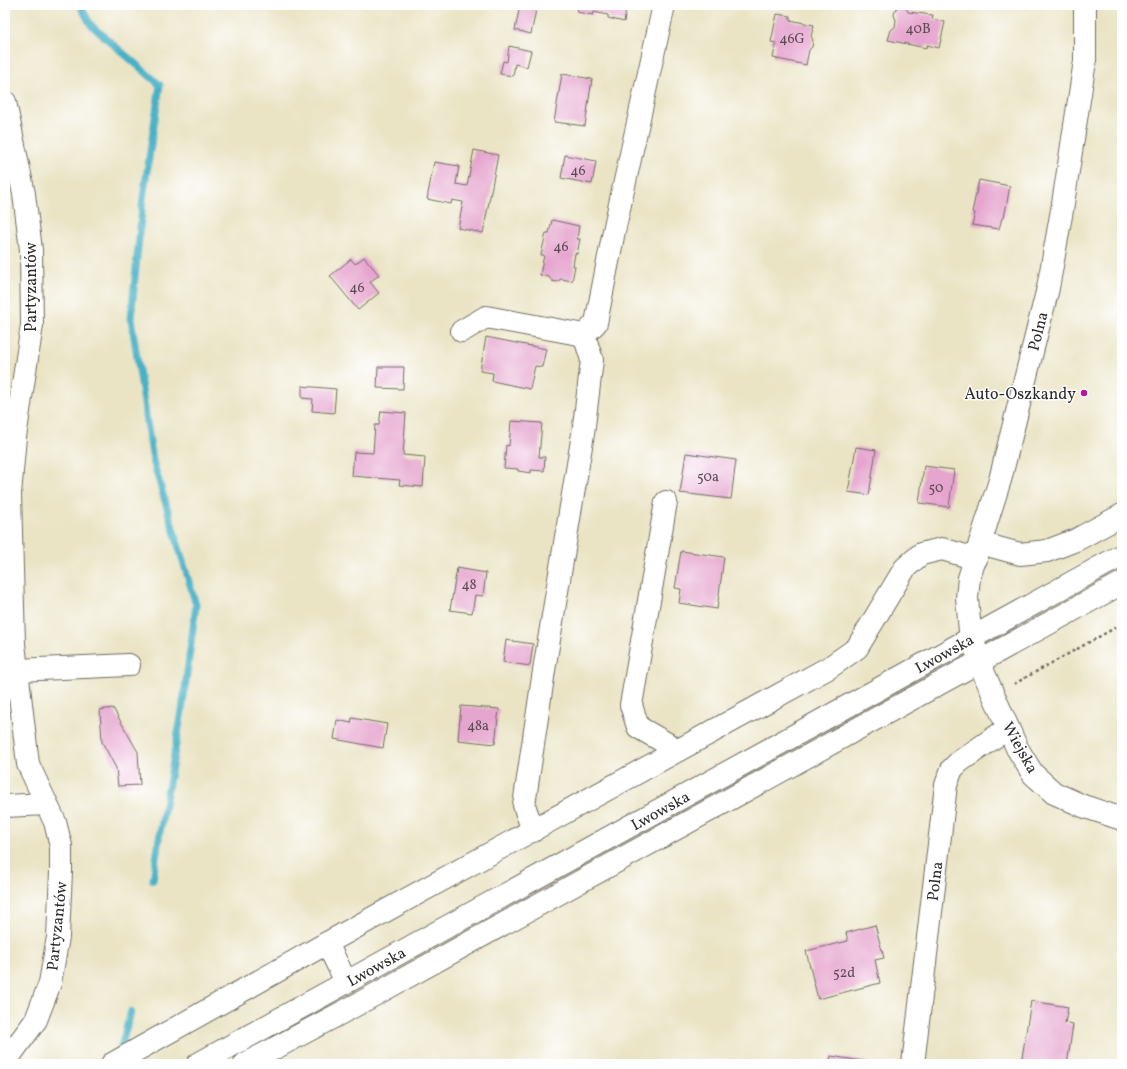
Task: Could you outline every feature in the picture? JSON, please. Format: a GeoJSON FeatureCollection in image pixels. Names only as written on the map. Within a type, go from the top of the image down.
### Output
{"type":"FeatureCollection","features":[{"type":"Feature","properties":{"kind":"street"},"geometry":{"type":"LineString","coordinates":[[584,335],[596,323],[614,231],[664,5]]}},
{"type":"Feature","properties":{"kind":"street","name":"Polna"},"geometry":{"type":"LineString","coordinates":[[976,650],[970,631],[967,598],[969,578],[1000,480],[1048,288],[1062,210],[1085,61],[1085,5]]}},
{"type":"Feature","properties":{"kind":"street","name":"Partyzantów"},"geometry":{"type":"LineString","coordinates":[[5,102],[24,194],[31,250],[32,325],[15,437],[10,494],[14,644],[28,764],[48,804],[55,822],[61,846],[61,898],[58,937],[50,984],[36,1020],[9,1062]]}},
{"type":"Feature","properties":{"kind":"street"},"geometry":{"type":"LineString","coordinates":[[462,331],[486,317],[584,335]]}},
{"type":"Feature","properties":{"kind":"street"},"geometry":{"type":"LineString","coordinates":[[533,831],[524,805],[545,664],[583,434],[592,360],[584,335]]}},
{"type":"Feature","properties":{"kind":"street"},"geometry":{"type":"LineString","coordinates":[[666,502],[631,705],[638,727],[678,750]]}},
{"type":"Feature","properties":{"kind":"street"},"geometry":{"type":"LineString","coordinates":[[112,1064],[830,667],[857,648],[905,568],[921,554],[942,548],[1020,554],[1046,551],[1076,540],[1122,515]]}},
{"type":"Feature","properties":{"kind":"street","name":"Lwowska"},"geometry":{"type":"LineString","coordinates":[[245,1064],[358,1004],[976,650],[1122,555]]}},
{"type":"Feature","properties":{"kind":"street","name":"Lwowska"},"geometry":{"type":"LineString","coordinates":[[198,1064],[346,982],[976,650],[1122,583]]}},
{"type":"Feature","properties":{"kind":"street","name":"Wiejska"},"geometry":{"type":"LineString","coordinates":[[976,650],[1017,748],[1033,774],[1054,793],[1083,806],[1122,819]]}},
{"type":"Feature","properties":{"kind":"street"},"geometry":{"type":"LineString","coordinates":[[17,670],[129,665]]}},
{"type":"Feature","properties":{"kind":"street","name":"Polna"},"geometry":{"type":"LineString","coordinates":[[913,1064],[946,785],[952,769],[959,762],[1008,728]]}},
{"type":"Feature","properties":{"kind":"street"},"geometry":{"type":"LineString","coordinates":[[5,806],[48,804]]}},
{"type":"Feature","properties":{"kind":"street"},"geometry":{"type":"LineString","coordinates":[[327,944],[346,982]]}},
{"type":"Feature","properties":{"kind":"path"},"geometry":{"type":"LineString","coordinates":[[1008,687],[1122,624]]}},
{"type":"Feature","properties":{"kind":"building"},"geometry":{"type":"Polygon","coordinates":[[[520,5],[537,5],[531,34],[515,30],[520,5]]]}},
{"type":"Feature","properties":{"kind":"building"},"geometry":{"type":"Polygon","coordinates":[[[579,5],[627,5],[624,22],[608,18],[608,15],[594,12],[593,15],[577,12],[579,5]]]}},
{"type":"Feature","properties":{"kind":"building"},"geometry":{"type":"Polygon","coordinates":[[[899,6],[906,8],[908,12],[933,15],[932,19],[945,22],[939,48],[927,45],[926,48],[888,40],[891,30],[895,27],[896,20],[894,15],[895,10],[899,6]]]}},
{"type":"Feature","properties":{"kind":"building"},"geometry":{"type":"Polygon","coordinates":[[[777,14],[790,16],[790,20],[814,25],[811,36],[813,40],[812,47],[809,50],[806,65],[773,58],[776,43],[771,42],[777,14]]]}},
{"type":"Feature","properties":{"kind":"building"},"geometry":{"type":"Polygon","coordinates":[[[509,46],[531,51],[527,67],[515,64],[513,76],[500,74],[503,61],[507,62],[509,46]]]}},
{"type":"Feature","properties":{"kind":"building"},"geometry":{"type":"Polygon","coordinates":[[[562,74],[592,79],[585,126],[554,122],[562,74]]]}},
{"type":"Feature","properties":{"kind":"building"},"geometry":{"type":"Polygon","coordinates":[[[474,150],[498,155],[483,233],[458,228],[463,202],[452,200],[451,204],[427,199],[434,162],[459,166],[456,184],[467,186],[474,150]]]}},
{"type":"Feature","properties":{"kind":"building"},"geometry":{"type":"Polygon","coordinates":[[[565,155],[596,161],[592,184],[561,178],[565,155]]]}},
{"type":"Feature","properties":{"kind":"building"},"geometry":{"type":"Polygon","coordinates":[[[979,180],[1010,186],[1004,218],[1002,218],[999,229],[972,225],[975,213],[972,212],[979,180]]]}},
{"type":"Feature","properties":{"kind":"building"},"geometry":{"type":"Polygon","coordinates":[[[552,220],[579,226],[577,239],[580,239],[577,254],[575,253],[573,266],[575,266],[572,281],[561,279],[556,282],[552,281],[549,277],[540,275],[544,255],[541,255],[546,233],[549,233],[552,220]]]}},
{"type":"Feature","properties":{"kind":"building"},"geometry":{"type":"Polygon","coordinates":[[[364,257],[379,275],[370,282],[379,293],[358,310],[330,276],[351,259],[355,264],[364,257]]]}},
{"type":"Feature","properties":{"kind":"building"},"geometry":{"type":"Polygon","coordinates":[[[486,337],[546,349],[542,367],[535,366],[530,389],[492,381],[493,373],[480,371],[486,337]]]}},
{"type":"Feature","properties":{"kind":"building"},"geometry":{"type":"Polygon","coordinates":[[[378,367],[404,367],[403,389],[377,388],[378,367]]]}},
{"type":"Feature","properties":{"kind":"building"},"geometry":{"type":"Polygon","coordinates":[[[302,386],[336,389],[334,413],[312,411],[313,399],[302,398],[302,386]]]}},
{"type":"Feature","properties":{"kind":"building"},"geometry":{"type":"Polygon","coordinates":[[[381,411],[406,413],[403,455],[425,457],[423,487],[399,485],[400,480],[352,476],[354,452],[373,453],[375,425],[379,425],[381,411]]]}},
{"type":"Feature","properties":{"kind":"building"},"geometry":{"type":"Polygon","coordinates":[[[511,421],[542,423],[539,457],[545,457],[544,471],[531,470],[531,473],[518,471],[518,469],[504,468],[506,445],[509,446],[511,421]]]}},
{"type":"Feature","properties":{"kind":"building"},"geometry":{"type":"Polygon","coordinates":[[[856,447],[876,450],[869,495],[848,492],[856,447]]]}},
{"type":"Feature","properties":{"kind":"building"},"geometry":{"type":"Polygon","coordinates":[[[686,453],[736,460],[731,499],[680,493],[686,453]]]}},
{"type":"Feature","properties":{"kind":"building"},"geometry":{"type":"Polygon","coordinates":[[[924,466],[954,470],[949,507],[919,503],[924,466]]]}},
{"type":"Feature","properties":{"kind":"building"},"geometry":{"type":"Polygon","coordinates":[[[681,551],[724,557],[717,609],[679,603],[681,589],[675,588],[681,551]]]}},
{"type":"Feature","properties":{"kind":"building"},"geometry":{"type":"Polygon","coordinates":[[[457,568],[486,573],[483,596],[475,595],[472,613],[450,610],[457,568]]]}},
{"type":"Feature","properties":{"kind":"building"},"geometry":{"type":"Polygon","coordinates":[[[506,640],[533,644],[530,666],[503,662],[506,640]]]}},
{"type":"Feature","properties":{"kind":"building"},"geometry":{"type":"Polygon","coordinates":[[[461,706],[499,709],[495,744],[458,740],[461,706]]]}},
{"type":"Feature","properties":{"kind":"building"},"geometry":{"type":"Polygon","coordinates":[[[113,708],[138,752],[140,785],[118,786],[116,768],[102,742],[100,710],[113,708]]]}},
{"type":"Feature","properties":{"kind":"building"},"geometry":{"type":"Polygon","coordinates":[[[352,718],[387,724],[383,748],[334,739],[337,720],[351,723],[352,718]]]}},
{"type":"Feature","properties":{"kind":"building"},"geometry":{"type":"Polygon","coordinates":[[[875,925],[884,958],[875,960],[880,983],[818,999],[806,951],[848,941],[846,933],[875,925]]]}},
{"type":"Feature","properties":{"kind":"building"},"geometry":{"type":"Polygon","coordinates":[[[1031,1001],[1068,1007],[1065,1023],[1073,1025],[1067,1064],[1021,1064],[1031,1001]]]}},
{"type":"Feature","properties":{"kind":"building"},"geometry":{"type":"Polygon","coordinates":[[[831,1056],[868,1062],[868,1064],[829,1064],[831,1056]]]}},
{"type":"Feature","properties":{"kind":"waterway"},"geometry":{"type":"LineString","coordinates":[[80,5],[91,25],[160,85],[143,198],[131,318],[153,461],[196,605],[182,711],[153,880]]}},
{"type":"Feature","properties":{"kind":"waterway"},"geometry":{"type":"LineString","coordinates":[[119,1054],[131,1011]]}},
{"type":"Feature","properties":{"kind":"place","name":"Auto-Oszkandy"},"geometry":{"type":"Point","coordinates":[1084,393]}}]}
